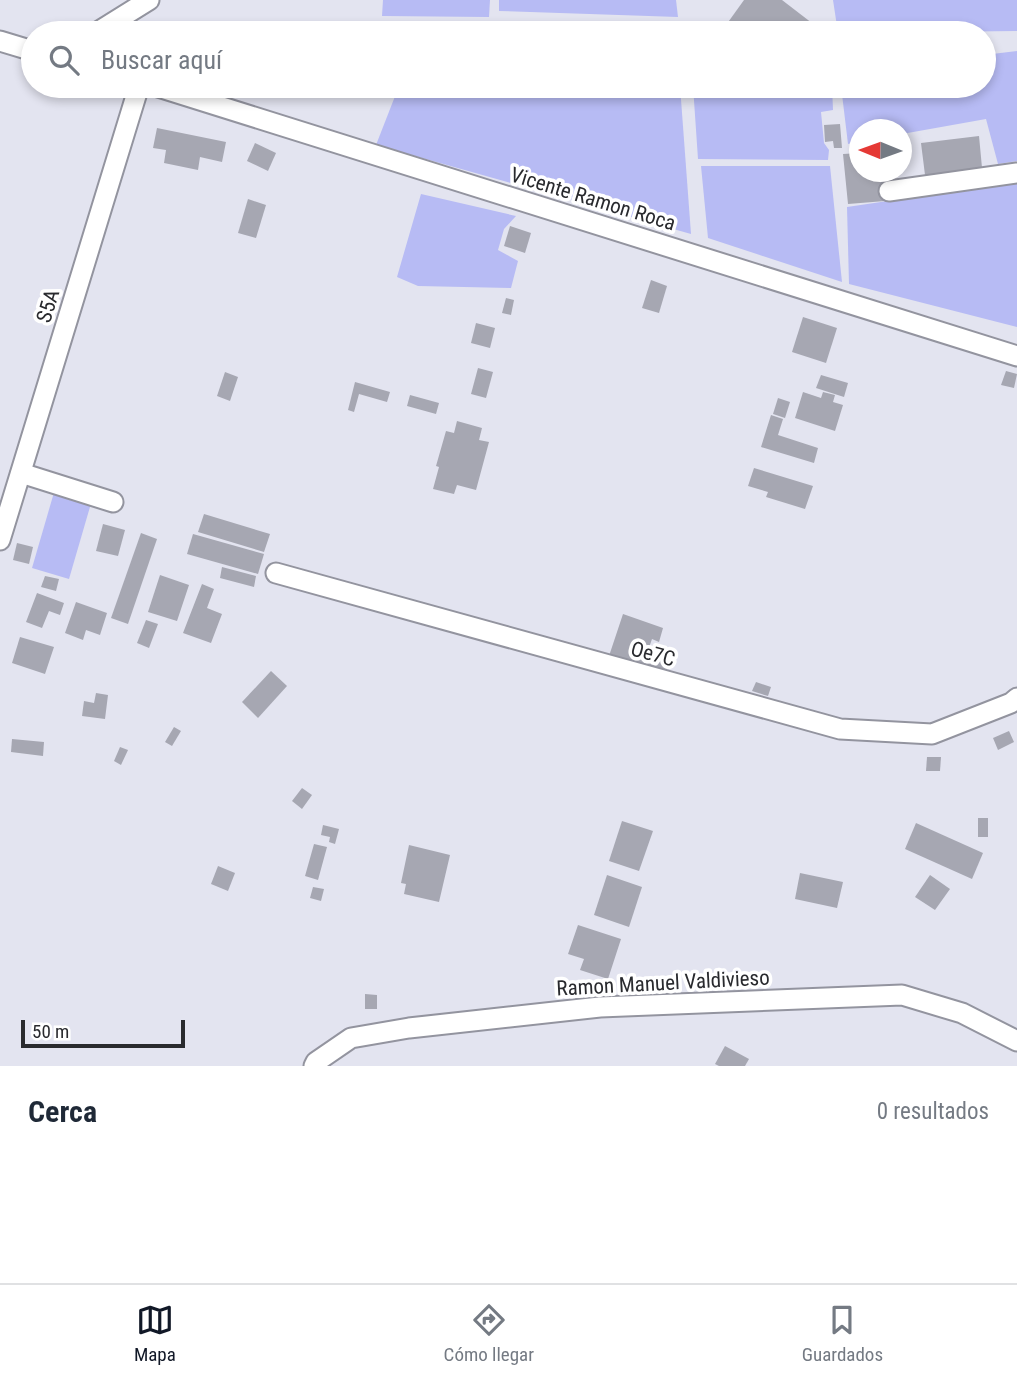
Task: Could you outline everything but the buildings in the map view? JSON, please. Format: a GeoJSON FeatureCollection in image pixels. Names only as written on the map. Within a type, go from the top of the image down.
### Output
{"type":"FeatureCollection","features":[{"type":"Feature","properties":{"kind":"street"},"geometry":{"type":"LineString","coordinates":[[115,21],[149,0]]}},
{"type":"Feature","properties":{"kind":"street"},"geometry":{"type":"LineString","coordinates":[[0,41],[21,47]]}},
{"type":"Feature","properties":{"kind":"street","name":"S5A"},"geometry":{"type":"LineString","coordinates":[[0,540],[135,98]]}},
{"type":"Feature","properties":{"kind":"street","name":"Vicente Ramon Roca"},"geometry":{"type":"LineString","coordinates":[[193,98],[1017,356]]}},
{"type":"Feature","properties":{"kind":"street"},"geometry":{"type":"LineString","coordinates":[[889,191],[1017,173]]}},
{"type":"Feature","properties":{"kind":"street"},"geometry":{"type":"LineString","coordinates":[[21,473],[113,502]]}},
{"type":"Feature","properties":{"kind":"street","name":"Oe7C"},"geometry":{"type":"LineString","coordinates":[[276,573],[840,729],[932,734],[1011,703],[1017,698]]}},
{"type":"Feature","properties":{"kind":"street","name":"Ramon Manuel Valdivieso"},"geometry":{"type":"LineString","coordinates":[[314,1066],[351,1038],[409,1028],[600,1007],[902,995],[962,1013],[1017,1041]]}},
{"type":"Feature","properties":{"kind":"shaded area"},"geometry":{"type":"Polygon","coordinates":[[[383,0],[490,0],[489,17],[382,16],[383,0]]]}},
{"type":"Feature","properties":{"kind":"shaded area"},"geometry":{"type":"Polygon","coordinates":[[[499,0],[676,0],[678,17],[499,11],[499,0]]]}},
{"type":"Feature","properties":{"kind":"shaded area"},"geometry":{"type":"Polygon","coordinates":[[[833,0],[1017,0],[1017,31],[996,31],[996,21],[836,21],[833,0]]]}},
{"type":"Feature","properties":{"kind":"shaded area"},"geometry":{"type":"Polygon","coordinates":[[[1017,51],[1017,161],[998,164],[986,119],[912,132],[912,119],[849,119],[848,144],[842,98],[996,98],[996,54],[1017,51]]]}},
{"type":"Feature","properties":{"kind":"shaded area"},"geometry":{"type":"Polygon","coordinates":[[[394,98],[681,98],[691,234],[376,145],[394,98]]]}},
{"type":"Feature","properties":{"kind":"shaded area"},"geometry":{"type":"Polygon","coordinates":[[[694,98],[832,98],[833,110],[821,112],[824,143],[829,150],[828,160],[698,159],[694,98]]]}},
{"type":"Feature","properties":{"kind":"shaded area"},"geometry":{"type":"Polygon","coordinates":[[[701,166],[830,166],[842,282],[708,238],[701,166]]]}},
{"type":"Feature","properties":{"kind":"shaded area"},"geometry":{"type":"Polygon","coordinates":[[[1017,182],[1017,327],[849,284],[847,207],[1017,182]]]}},
{"type":"Feature","properties":{"kind":"shaded area"},"geometry":{"type":"Polygon","coordinates":[[[421,194],[516,216],[504,229],[498,250],[518,261],[511,288],[418,286],[397,277],[421,194]]]}},
{"type":"Feature","properties":{"kind":"shaded area"},"geometry":{"type":"Polygon","coordinates":[[[55,489],[92,500],[69,579],[32,568],[55,489]]]}}]}
